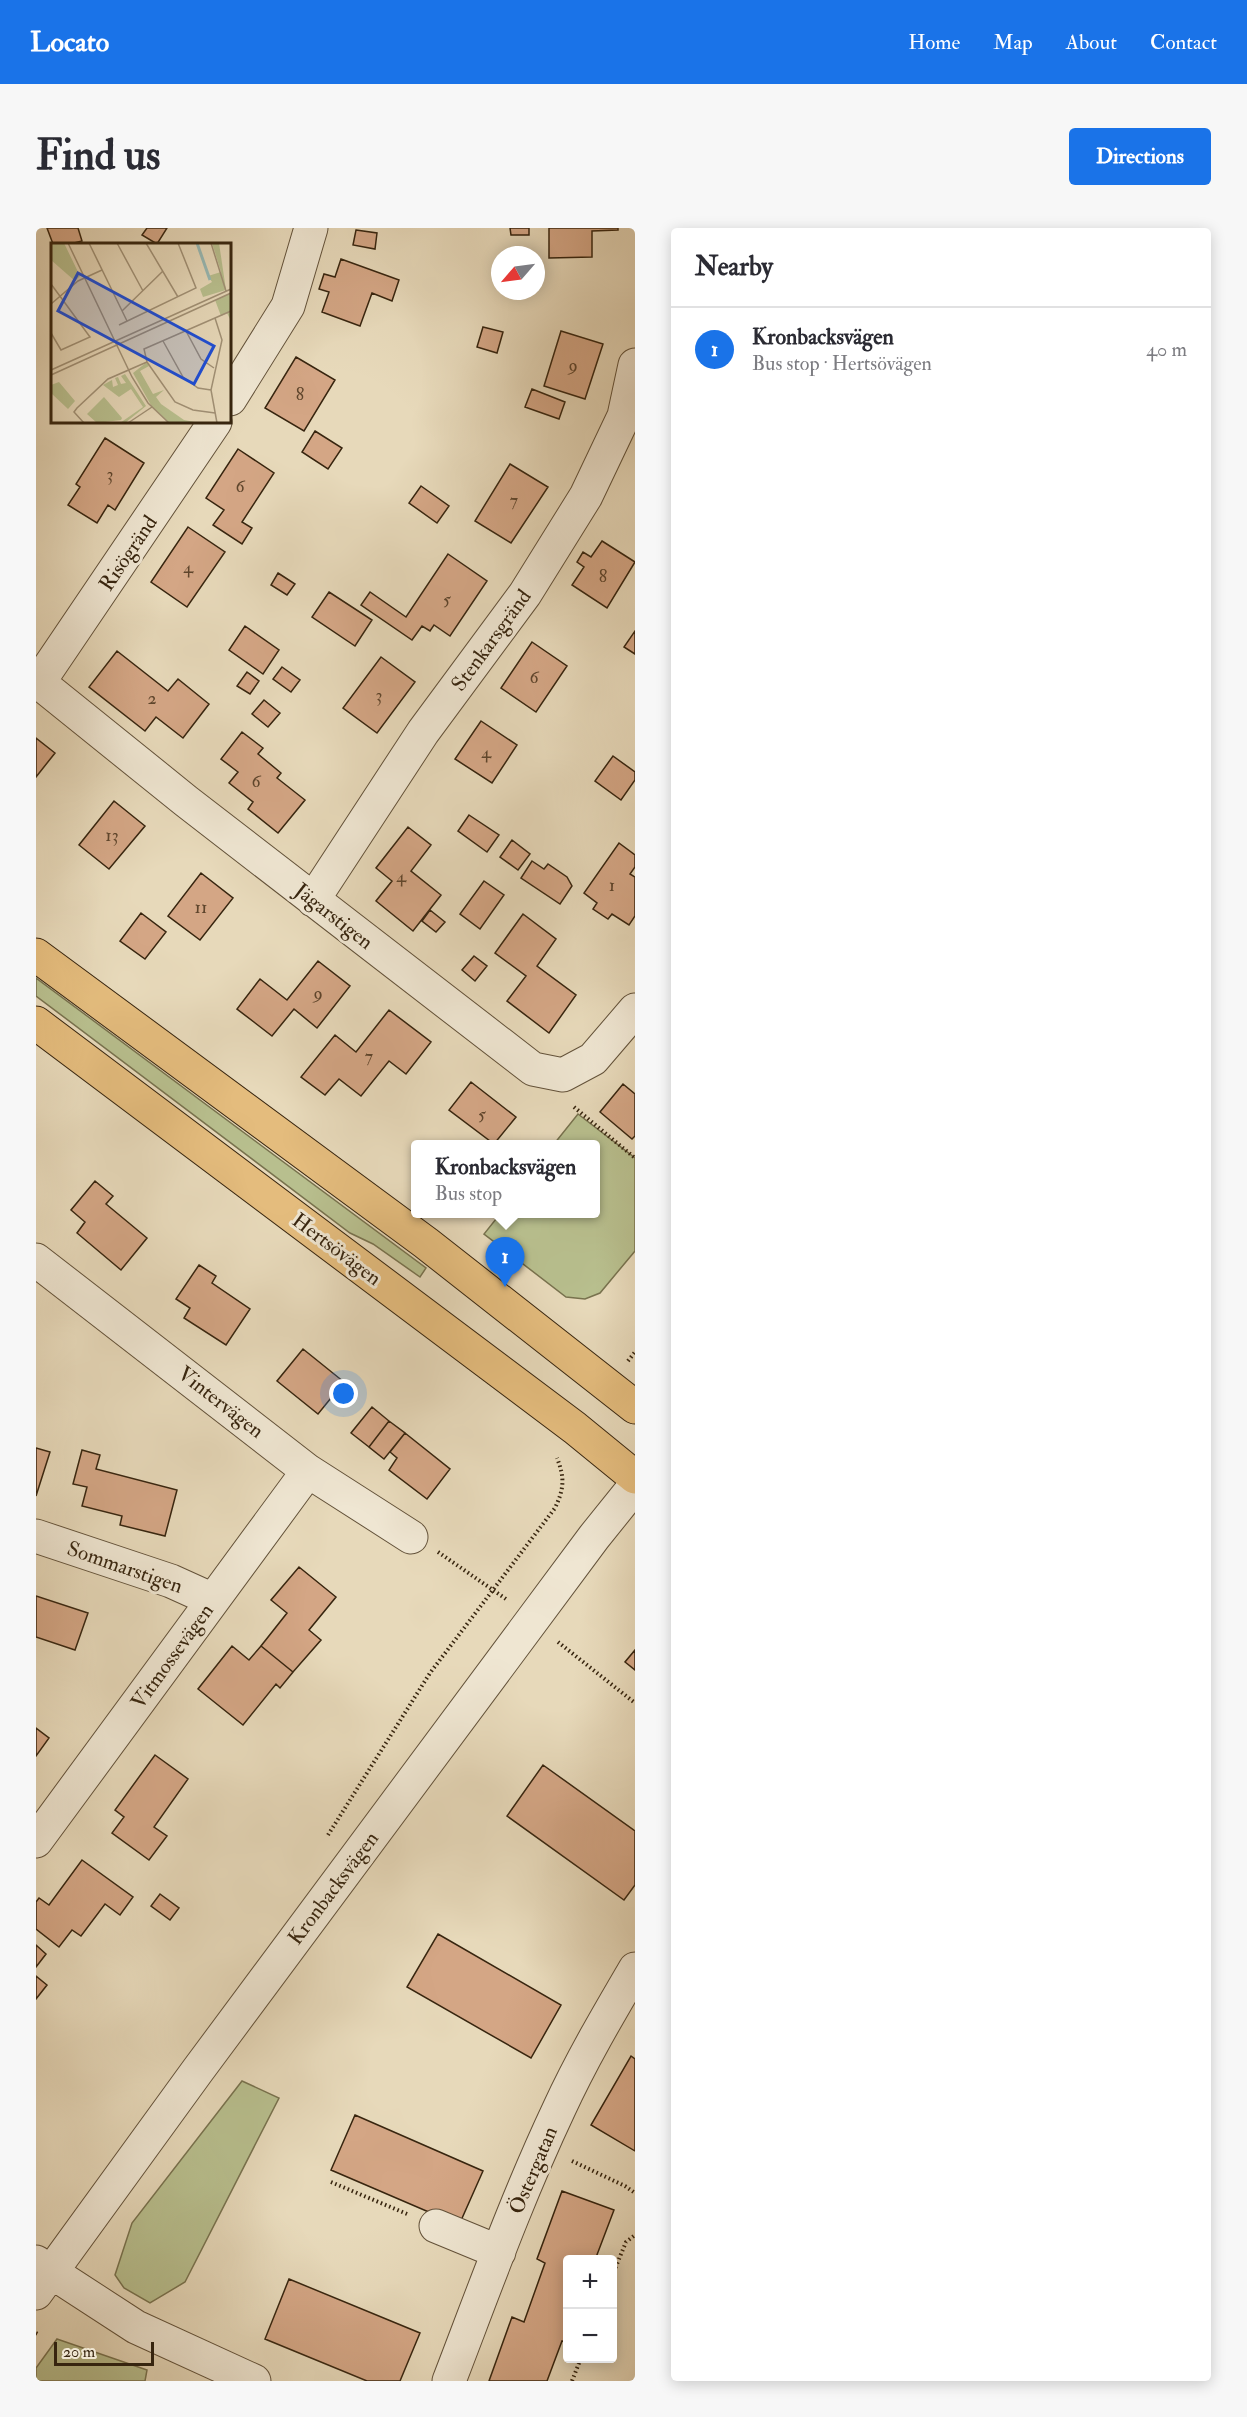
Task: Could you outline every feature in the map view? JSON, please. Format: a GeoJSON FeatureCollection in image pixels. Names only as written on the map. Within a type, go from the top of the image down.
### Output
{"type":"FeatureCollection","features":[{"type":"Feature","properties":{"kind":"main road"},"geometry":{"type":"LineString","coordinates":[[36,955],[426,1242],[635,1407]]}},
{"type":"Feature","properties":{"kind":"main road","name":"Hertsövägen"},"geometry":{"type":"LineString","coordinates":[[36,1023],[575,1428],[635,1477]]}},
{"type":"Feature","properties":{"kind":"street"},"geometry":{"type":"LineString","coordinates":[[231,397],[288,306],[311,228]]}},
{"type":"Feature","properties":{"kind":"street","name":"Stenkarsgränd"},"geometry":{"type":"LineString","coordinates":[[313,900],[423,732],[525,594],[586,496],[624,416],[635,365]]}},
{"type":"Feature","properties":{"kind":"street","name":"Risögränd"},"geometry":{"type":"LineString","coordinates":[[38,681],[214,423]]}},
{"type":"Feature","properties":{"kind":"street","name":"Jägarstigen"},"geometry":{"type":"LineString","coordinates":[[38,681],[313,900],[533,1069],[563,1075]]}},
{"type":"Feature","properties":{"kind":"street"},"geometry":{"type":"LineString","coordinates":[[563,1075],[593,1059],[635,1010]]}},
{"type":"Feature","properties":{"kind":"street","name":"Vintervägen"},"geometry":{"type":"LineString","coordinates":[[36,1260],[308,1471],[411,1537]]}},
{"type":"Feature","properties":{"kind":"street","name":"Vitmossevägen"},"geometry":{"type":"LineString","coordinates":[[36,1841],[308,1471]]}},
{"type":"Feature","properties":{"kind":"street","name":"Kronbacksvägen"},"geometry":{"type":"LineString","coordinates":[[41,2276],[205,2061],[594,1537],[635,1486]]}},
{"type":"Feature","properties":{"kind":"street","name":"Sommarstigen"},"geometry":{"type":"LineString","coordinates":[[36,1536],[171,1581],[213,1600]]}},
{"type":"Feature","properties":{"kind":"street","name":"Östergatan"},"geometry":{"type":"LineString","coordinates":[[449,2381],[499,2252],[558,2111],[602,2024],[635,1969]]}},
{"type":"Feature","properties":{"kind":"street"},"geometry":{"type":"LineString","coordinates":[[436,2226],[499,2252]]}},
{"type":"Feature","properties":{"kind":"street"},"geometry":{"type":"LineString","coordinates":[[41,2276],[136,2327],[254,2381]]}},
{"type":"Feature","properties":{"kind":"path"},"geometry":{"type":"LineString","coordinates":[[563,1075],[564,1090],[576,1111],[635,1158]]}},
{"type":"Feature","properties":{"kind":"path"},"geometry":{"type":"LineString","coordinates":[[608,1386],[635,1352]]}},
{"type":"Feature","properties":{"kind":"path"},"geometry":{"type":"LineString","coordinates":[[325,1839],[430,1673],[555,1508],[564,1483],[558,1450],[575,1428]]}},
{"type":"Feature","properties":{"kind":"path"},"geometry":{"type":"LineString","coordinates":[[562,2157],[625,2186],[635,2193]]}},
{"type":"Feature","properties":{"kind":"path"},"geometry":{"type":"LineString","coordinates":[[331,2182],[436,2226]]}},
{"type":"Feature","properties":{"kind":"path"},"geometry":{"type":"LineString","coordinates":[[617,2264],[626,2242],[635,2235]]}},
{"type":"Feature","properties":{"kind":"path"},"geometry":{"type":"LineString","coordinates":[[572,2381],[579,2363]]}},
{"type":"Feature","properties":{"kind":"green space"},"geometry":{"type":"Polygon","coordinates":[[[36,978],[426,1268],[420,1277],[373,1244],[350,1233],[36,996],[36,978]]]}},
{"type":"Feature","properties":{"kind":"green space"},"geometry":{"type":"Polygon","coordinates":[[[578,1114],[635,1158],[635,1251],[600,1293],[585,1299],[566,1297],[484,1234],[497,1218],[600,1218],[600,1140],[557,1140],[578,1114]]]}},
{"type":"Feature","properties":{"kind":"green space"},"geometry":{"type":"Polygon","coordinates":[[[242,2081],[279,2098],[185,2282],[150,2303],[124,2288],[115,2275],[132,2223],[242,2081]]]}},
{"type":"Feature","properties":{"kind":"green space"},"geometry":{"type":"Polygon","coordinates":[[[57,2339],[147,2370],[145,2381],[36,2381],[36,2368],[57,2339]]]}},
{"type":"Feature","properties":{"kind":"building"},"geometry":{"type":"Polygon","coordinates":[[[47,228],[78,228],[82,241],[53,243],[47,228]]]}},
{"type":"Feature","properties":{"kind":"building"},"geometry":{"type":"Polygon","coordinates":[[[147,228],[167,228],[158,243],[142,235],[147,228]]]}},
{"type":"Feature","properties":{"kind":"building"},"geometry":{"type":"Polygon","coordinates":[[[510,228],[529,228],[529,235],[511,235],[510,228]]]}},
{"type":"Feature","properties":{"kind":"building"},"geometry":{"type":"Polygon","coordinates":[[[549,228],[618,228],[618,230],[592,231],[592,257],[549,258],[549,228]]]}},
{"type":"Feature","properties":{"kind":"building"},"geometry":{"type":"Polygon","coordinates":[[[356,230],[377,233],[375,249],[353,245],[356,230]]]}},
{"type":"Feature","properties":{"kind":"building"},"geometry":{"type":"Polygon","coordinates":[[[341,259],[399,280],[392,301],[372,293],[360,326],[322,312],[329,292],[319,289],[324,274],[335,277],[341,259]]]}},
{"type":"Feature","properties":{"kind":"building"},"geometry":{"type":"Polygon","coordinates":[[[483,327],[503,332],[497,353],[477,347],[483,327]]]}},
{"type":"Feature","properties":{"kind":"building"},"geometry":{"type":"Polygon","coordinates":[[[561,331],[603,344],[585,399],[544,386],[561,331]]]}},
{"type":"Feature","properties":{"kind":"building"},"geometry":{"type":"Polygon","coordinates":[[[296,357],[335,380],[304,431],[265,408],[296,357]]]}},
{"type":"Feature","properties":{"kind":"building"},"geometry":{"type":"Polygon","coordinates":[[[532,389],[565,402],[559,419],[525,407],[532,389]]]}},
{"type":"Feature","properties":{"kind":"building"},"geometry":{"type":"Polygon","coordinates":[[[315,431],[342,448],[328,469],[302,452],[315,431]]]}},
{"type":"Feature","properties":{"kind":"building"},"geometry":{"type":"Polygon","coordinates":[[[105,438],[144,463],[115,510],[108,505],[97,523],[68,505],[80,487],[76,484],[105,438]]]}},
{"type":"Feature","properties":{"kind":"building"},"geometry":{"type":"Polygon","coordinates":[[[238,449],[274,473],[242,522],[252,528],[242,544],[213,525],[224,510],[206,498],[238,449]]]}},
{"type":"Feature","properties":{"kind":"building"},"geometry":{"type":"Polygon","coordinates":[[[510,464],[548,487],[511,543],[475,521],[510,464]]]}},
{"type":"Feature","properties":{"kind":"building"},"geometry":{"type":"Polygon","coordinates":[[[421,486],[449,506],[437,523],[409,503],[421,486]]]}},
{"type":"Feature","properties":{"kind":"building"},"geometry":{"type":"Polygon","coordinates":[[[188,527],[225,552],[187,607],[151,582],[188,527]]]}},
{"type":"Feature","properties":{"kind":"building"},"geometry":{"type":"Polygon","coordinates":[[[602,541],[635,562],[607,608],[572,585],[584,567],[577,562],[583,552],[591,557],[602,541]]]}},
{"type":"Feature","properties":{"kind":"building"},"geometry":{"type":"Polygon","coordinates":[[[448,554],[487,581],[450,636],[434,625],[430,631],[422,626],[412,640],[361,605],[370,592],[406,617],[448,554]]]}},
{"type":"Feature","properties":{"kind":"building"},"geometry":{"type":"Polygon","coordinates":[[[278,573],[295,584],[287,595],[271,585],[278,573]]]}},
{"type":"Feature","properties":{"kind":"building"},"geometry":{"type":"Polygon","coordinates":[[[329,592],[372,620],[355,646],[312,617],[329,592]]]}},
{"type":"Feature","properties":{"kind":"building"},"geometry":{"type":"Polygon","coordinates":[[[245,626],[279,650],[263,674],[229,650],[245,626]]]}},
{"type":"Feature","properties":{"kind":"building"},"geometry":{"type":"Polygon","coordinates":[[[635,631],[635,654],[624,647],[635,631]]]}},
{"type":"Feature","properties":{"kind":"building"},"geometry":{"type":"Polygon","coordinates":[[[532,642],[567,666],[536,712],[501,688],[532,642]]]}},
{"type":"Feature","properties":{"kind":"building"},"geometry":{"type":"Polygon","coordinates":[[[117,651],[168,691],[178,679],[209,704],[183,738],[156,717],[145,731],[89,687],[117,651]]]}},
{"type":"Feature","properties":{"kind":"building"},"geometry":{"type":"Polygon","coordinates":[[[381,657],[415,682],[377,733],[343,708],[381,657]]]}},
{"type":"Feature","properties":{"kind":"building"},"geometry":{"type":"Polygon","coordinates":[[[282,667],[300,680],[291,692],[273,679],[282,667]]]}},
{"type":"Feature","properties":{"kind":"building"},"geometry":{"type":"Polygon","coordinates":[[[247,672],[259,681],[250,694],[237,686],[247,672]]]}},
{"type":"Feature","properties":{"kind":"building"},"geometry":{"type":"Polygon","coordinates":[[[264,700],[280,713],[268,727],[252,714],[264,700]]]}},
{"type":"Feature","properties":{"kind":"building"},"geometry":{"type":"Polygon","coordinates":[[[481,721],[517,745],[492,783],[455,759],[481,721]]]}},
{"type":"Feature","properties":{"kind":"building"},"geometry":{"type":"Polygon","coordinates":[[[242,732],[263,748],[258,754],[281,773],[277,778],[305,800],[278,833],[248,809],[253,802],[229,783],[238,772],[221,759],[242,732]]]}},
{"type":"Feature","properties":{"kind":"building"},"geometry":{"type":"Polygon","coordinates":[[[36,738],[55,753],[36,777],[36,738]]]}},
{"type":"Feature","properties":{"kind":"building"},"geometry":{"type":"Polygon","coordinates":[[[613,756],[635,772],[635,780],[621,800],[595,781],[613,756]]]}},
{"type":"Feature","properties":{"kind":"building"},"geometry":{"type":"Polygon","coordinates":[[[114,801],[145,826],[109,869],[79,845],[114,801]]]}},
{"type":"Feature","properties":{"kind":"building"},"geometry":{"type":"Polygon","coordinates":[[[469,815],[499,835],[487,852],[458,831],[469,815]]]}},
{"type":"Feature","properties":{"kind":"building"},"geometry":{"type":"Polygon","coordinates":[[[408,827],[431,845],[411,871],[441,895],[413,931],[376,901],[392,881],[376,868],[408,827]]]}},
{"type":"Feature","properties":{"kind":"building"},"geometry":{"type":"Polygon","coordinates":[[[512,840],[530,854],[518,870],[500,857],[512,840]]]}},
{"type":"Feature","properties":{"kind":"building"},"geometry":{"type":"Polygon","coordinates":[[[619,843],[635,855],[635,867],[630,874],[635,877],[635,916],[629,925],[612,914],[608,919],[593,909],[597,903],[584,893],[619,843]]]}},
{"type":"Feature","properties":{"kind":"building"},"geometry":{"type":"Polygon","coordinates":[[[532,861],[544,869],[548,864],[567,877],[572,886],[560,904],[521,878],[532,861]]]}},
{"type":"Feature","properties":{"kind":"building"},"geometry":{"type":"Polygon","coordinates":[[[201,873],[233,898],[200,940],[168,916],[201,873]]]}},
{"type":"Feature","properties":{"kind":"building"},"geometry":{"type":"Polygon","coordinates":[[[484,881],[504,895],[480,929],[460,914],[484,881]]]}},
{"type":"Feature","properties":{"kind":"building"},"geometry":{"type":"Polygon","coordinates":[[[430,910],[445,922],[436,932],[422,921],[430,910]]]}},
{"type":"Feature","properties":{"kind":"building"},"geometry":{"type":"Polygon","coordinates":[[[141,913],[166,932],[145,959],[120,941],[141,913]]]}},
{"type":"Feature","properties":{"kind":"building"},"geometry":{"type":"Polygon","coordinates":[[[523,914],[556,939],[537,966],[576,995],[549,1033],[507,1001],[526,976],[495,953],[523,914]]]}},
{"type":"Feature","properties":{"kind":"building"},"geometry":{"type":"Polygon","coordinates":[[[474,956],[487,966],[475,981],[462,970],[474,956]]]}},
{"type":"Feature","properties":{"kind":"building"},"geometry":{"type":"Polygon","coordinates":[[[318,961],[350,986],[317,1028],[294,1009],[272,1036],[237,1009],[260,979],[287,1000],[318,961]]]}},
{"type":"Feature","properties":{"kind":"building"},"geometry":{"type":"Polygon","coordinates":[[[389,1010],[431,1042],[406,1074],[389,1061],[361,1096],[339,1079],[325,1095],[301,1077],[335,1035],[356,1052],[389,1010]]]}},
{"type":"Feature","properties":{"kind":"building"},"geometry":{"type":"Polygon","coordinates":[[[471,1082],[516,1117],[497,1140],[489,1140],[449,1110],[471,1082]]]}},
{"type":"Feature","properties":{"kind":"building"},"geometry":{"type":"Polygon","coordinates":[[[623,1084],[635,1094],[635,1136],[632,1139],[600,1112],[623,1084]]]}},
{"type":"Feature","properties":{"kind":"building"},"geometry":{"type":"Polygon","coordinates":[[[95,1181],[113,1196],[106,1204],[147,1238],[121,1270],[77,1233],[85,1222],[71,1210],[95,1181]]]}},
{"type":"Feature","properties":{"kind":"building"},"geometry":{"type":"Polygon","coordinates":[[[199,1265],[216,1276],[212,1283],[250,1309],[226,1345],[184,1318],[190,1308],[176,1299],[199,1265]]]}},
{"type":"Feature","properties":{"kind":"building"},"geometry":{"type":"Polygon","coordinates":[[[303,1349],[344,1382],[318,1414],[277,1381],[303,1349]]]}},
{"type":"Feature","properties":{"kind":"building"},"geometry":{"type":"Polygon","coordinates":[[[372,1407],[389,1421],[369,1447],[351,1433],[372,1407]]]}},
{"type":"Feature","properties":{"kind":"building"},"geometry":{"type":"Polygon","coordinates":[[[389,1421],[405,1433],[384,1459],[369,1447],[389,1421]]]}},
{"type":"Feature","properties":{"kind":"building"},"geometry":{"type":"Polygon","coordinates":[[[405,1433],[450,1469],[427,1499],[389,1470],[397,1458],[390,1452],[405,1433]]]}},
{"type":"Feature","properties":{"kind":"building"},"geometry":{"type":"Polygon","coordinates":[[[36,1448],[50,1452],[36,1496],[36,1448]]]}},
{"type":"Feature","properties":{"kind":"building"},"geometry":{"type":"Polygon","coordinates":[[[82,1450],[100,1455],[96,1469],[177,1490],[165,1536],[120,1525],[122,1516],[82,1506],[87,1487],[73,1484],[82,1450]]]}},
{"type":"Feature","properties":{"kind":"building"},"geometry":{"type":"Polygon","coordinates":[[[299,1567],[336,1597],[309,1630],[321,1640],[293,1672],[261,1646],[287,1613],[271,1600],[299,1567]]]}},
{"type":"Feature","properties":{"kind":"building"},"geometry":{"type":"Polygon","coordinates":[[[36,1596],[88,1613],[75,1650],[36,1637],[36,1596]]]}},
{"type":"Feature","properties":{"kind":"building"},"geometry":{"type":"Polygon","coordinates":[[[232,1646],[249,1660],[261,1646],[293,1672],[280,1688],[276,1684],[243,1725],[198,1689],[232,1646]]]}},
{"type":"Feature","properties":{"kind":"building"},"geometry":{"type":"Polygon","coordinates":[[[635,1650],[635,1670],[625,1662],[635,1650]]]}},
{"type":"Feature","properties":{"kind":"building"},"geometry":{"type":"Polygon","coordinates":[[[36,1728],[49,1738],[36,1756],[36,1728]]]}},
{"type":"Feature","properties":{"kind":"building"},"geometry":{"type":"Polygon","coordinates":[[[155,1755],[188,1779],[154,1827],[167,1836],[149,1860],[112,1833],[124,1817],[115,1810],[155,1755]]]}},
{"type":"Feature","properties":{"kind":"building"},"geometry":{"type":"Polygon","coordinates":[[[543,1765],[635,1831],[635,1885],[624,1900],[507,1816],[543,1765]]]}},
{"type":"Feature","properties":{"kind":"building"},"geometry":{"type":"Polygon","coordinates":[[[82,1860],[133,1897],[120,1915],[105,1904],[81,1936],[72,1930],[59,1947],[36,1929],[36,1902],[39,1898],[49,1905],[82,1860]]]}},
{"type":"Feature","properties":{"kind":"building"},"geometry":{"type":"Polygon","coordinates":[[[160,1894],[179,1908],[170,1920],[151,1906],[160,1894]]]}},
{"type":"Feature","properties":{"kind":"building"},"geometry":{"type":"Polygon","coordinates":[[[438,1934],[561,2005],[531,2058],[407,1987],[438,1934]]]}},
{"type":"Feature","properties":{"kind":"building"},"geometry":{"type":"Polygon","coordinates":[[[36,1945],[46,1954],[36,1967],[36,1945]]]}},
{"type":"Feature","properties":{"kind":"building"},"geometry":{"type":"Polygon","coordinates":[[[36,1976],[47,1985],[36,1999],[36,1976]]]}},
{"type":"Feature","properties":{"kind":"building"},"geometry":{"type":"Polygon","coordinates":[[[631,2056],[635,2059],[635,2151],[591,2125],[631,2056]]]}},
{"type":"Feature","properties":{"kind":"building"},"geometry":{"type":"Polygon","coordinates":[[[355,2115],[483,2171],[459,2225],[331,2170],[355,2115]]]}},
{"type":"Feature","properties":{"kind":"building"},"geometry":{"type":"Polygon","coordinates":[[[562,2191],[614,2210],[597,2255],[563,2255],[563,2341],[547,2381],[489,2381],[512,2317],[524,2322],[545,2263],[537,2259],[562,2191]]]}},
{"type":"Feature","properties":{"kind":"building"},"geometry":{"type":"Polygon","coordinates":[[[289,2279],[420,2333],[400,2381],[367,2381],[265,2339],[289,2279]]]}},
{"type":"Feature","properties":{"kind":"place","name":"Kronbacksvägen"},"geometry":{"type":"Point","coordinates":[505,1287]}}]}
